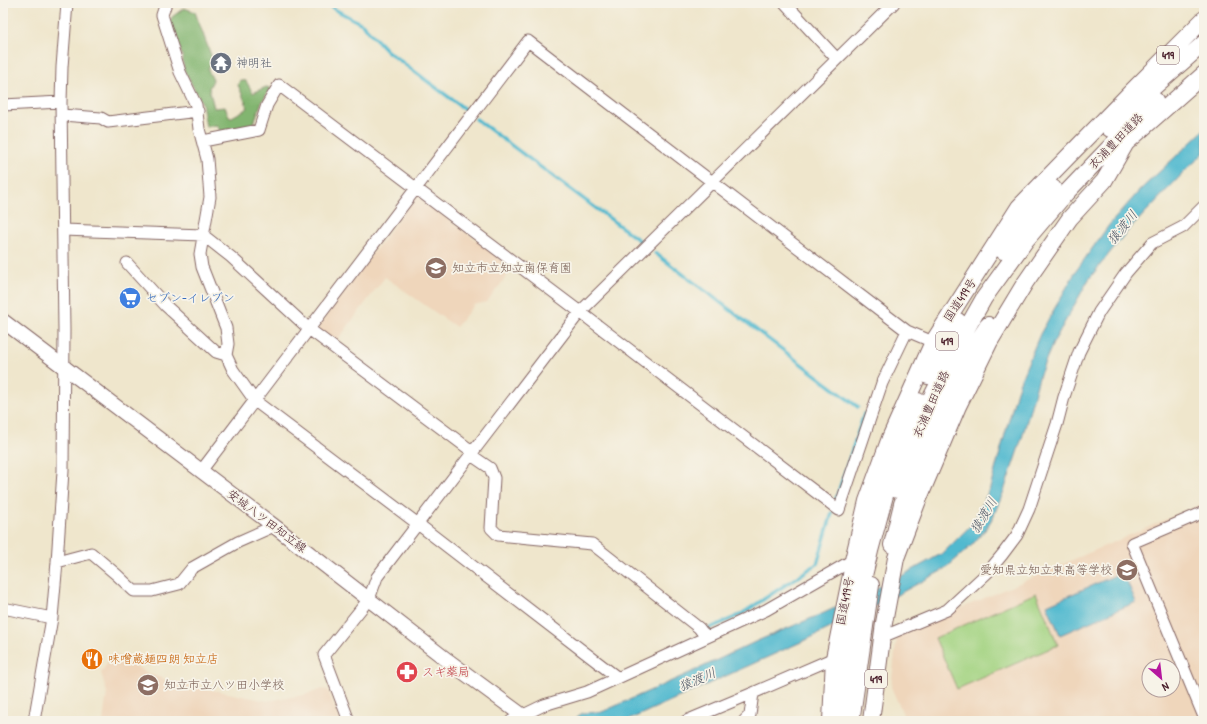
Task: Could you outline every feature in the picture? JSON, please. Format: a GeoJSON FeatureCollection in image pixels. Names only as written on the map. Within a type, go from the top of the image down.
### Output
{"type":"FeatureCollection","features":[{"type":"Feature","properties":{"kind":"highway","name":"国道419号"},"geometry":{"type":"LineString","coordinates":[[831,721],[834,658],[867,501],[890,438],[933,342],[1019,207],[1204,19]]}},
{"type":"Feature","properties":{"kind":"highway","name":"衣浦豊田道路"},"geometry":{"type":"LineString","coordinates":[[1146,94],[1194,37],[1204,28]]}},
{"type":"Feature","properties":{"kind":"highway","name":"衣浦豊田道路"},"geometry":{"type":"LineString","coordinates":[[841,721],[847,657],[854,616],[870,551],[896,455],[927,379],[979,282],[1037,205],[1146,94],[1204,43]]}},
{"type":"Feature","properties":{"kind":"highway","name":"衣浦豊田道路"},"geometry":{"type":"LineString","coordinates":[[852,721],[871,587],[885,526],[902,474],[932,396],[958,344],[984,298],[1026,240],[1104,152],[1164,91],[1204,54]]}},
{"type":"Feature","properties":{"kind":"highway","name":"419"},"geometry":{"type":"LineString","coordinates":[[871,721],[883,630],[896,558],[958,406],[990,341],[1025,283],[1070,218],[1104,181],[1126,143],[1204,74]]}},
{"type":"Feature","properties":{"kind":"highway","name":"衣浦豊田道路"},"geometry":{"type":"LineString","coordinates":[[852,721],[872,636],[884,573],[900,512],[936,418],[963,364],[1047,234],[1095,175],[1126,143]]}},
{"type":"Feature","properties":{"kind":"main road","name":"安城八ツ田知立線"},"geometry":{"type":"LineString","coordinates":[[3,321],[274,526],[521,719]]}},
{"type":"Feature","properties":{"kind":"street"},"geometry":{"type":"LineString","coordinates":[[34,721],[52,618],[63,471],[64,368],[61,102],[67,3]]}},
{"type":"Feature","properties":{"kind":"street"},"geometry":{"type":"LineString","coordinates":[[166,3],[162,15],[180,72],[198,111],[199,129],[207,159],[210,197],[200,254],[202,268],[226,328],[228,344],[226,355],[233,370],[255,401],[618,678]]}},
{"type":"Feature","properties":{"kind":"street"},"geometry":{"type":"LineString","coordinates":[[785,3],[837,59]]}},
{"type":"Feature","properties":{"kind":"street"},"geometry":{"type":"LineString","coordinates":[[349,721],[324,655],[369,599],[377,577],[580,312],[894,3]]}},
{"type":"Feature","properties":{"kind":"street"},"geometry":{"type":"LineString","coordinates":[[201,471],[528,40],[907,331],[933,342]]}},
{"type":"Feature","properties":{"kind":"street"},"geometry":{"type":"LineString","coordinates":[[203,141],[259,130],[267,105],[279,85],[839,510],[882,383],[907,331]]}},
{"type":"Feature","properties":{"kind":"street"},"geometry":{"type":"LineString","coordinates":[[3,105],[61,102]]}},
{"type":"Feature","properties":{"kind":"street"},"geometry":{"type":"LineString","coordinates":[[62,115],[101,118],[108,122],[198,111]]}},
{"type":"Feature","properties":{"kind":"street"},"geometry":{"type":"LineString","coordinates":[[883,630],[947,610],[987,573],[1002,555],[1017,535],[1029,509],[1079,352],[1099,312],[1126,273],[1152,243],[1183,227],[1204,206]]}},
{"type":"Feature","properties":{"kind":"street"},"geometry":{"type":"LineString","coordinates":[[63,230],[203,235],[231,257],[309,328],[490,468],[494,478],[491,528],[498,535],[592,544],[699,628],[707,636]]}},
{"type":"Feature","properties":{"kind":"street"},"geometry":{"type":"LineString","coordinates":[[127,263],[166,306],[216,352],[226,355]]}},
{"type":"Feature","properties":{"kind":"street"},"geometry":{"type":"LineString","coordinates":[[1204,512],[1132,543],[1204,717]]}},
{"type":"Feature","properties":{"kind":"street"},"geometry":{"type":"LineString","coordinates":[[57,562],[91,554],[134,591],[152,591],[179,584],[192,568],[238,542],[274,526]]}},
{"type":"Feature","properties":{"kind":"street"},"geometry":{"type":"LineString","coordinates":[[521,719],[544,705],[587,692],[618,678],[766,610],[852,567]]}},
{"type":"Feature","properties":{"kind":"street"},"geometry":{"type":"LineString","coordinates":[[3,608],[52,618]]}},
{"type":"Feature","properties":{"kind":"street"},"geometry":{"type":"LineString","coordinates":[[686,721],[753,694],[834,658]]}},
{"type":"Feature","properties":{"kind":"street"},"geometry":{"type":"LineString","coordinates":[[744,721],[750,715],[753,694]]}},
{"type":"Feature","properties":{"kind":"shaded area","name":"知立市立知立南保育園"},"geometry":{"type":"Polygon","coordinates":[[[418,197],[510,265],[510,272],[487,302],[474,305],[456,327],[385,277],[336,342],[320,331],[319,326],[414,198],[418,197]]]}},
{"type":"Feature","properties":{"kind":"shaded area","name":"愛知県立知立東高等学校"},"geometry":{"type":"Polygon","coordinates":[[[1204,503],[1204,721],[906,721],[891,687],[897,636],[1204,503]]]}},
{"type":"Feature","properties":{"kind":"shaded area","name":"知立市立八ツ田小学校"},"geometry":{"type":"Polygon","coordinates":[[[113,653],[149,674],[174,682],[267,701],[304,695],[323,689],[328,690],[340,721],[103,721],[107,692],[101,673],[113,653]]]}},
{"type":"Feature","properties":{"kind":"green space"},"geometry":{"type":"Polygon","coordinates":[[[184,8],[195,12],[212,58],[208,70],[213,80],[209,88],[214,108],[225,107],[230,118],[248,108],[238,85],[240,80],[246,81],[253,93],[266,87],[270,88],[261,104],[253,125],[220,131],[217,125],[206,127],[202,103],[184,70],[182,55],[170,22],[172,17],[184,8]]]}},
{"type":"Feature","properties":{"kind":"green space"},"geometry":{"type":"Polygon","coordinates":[[[1036,593],[1058,645],[957,689],[935,638],[1036,593]]]}},
{"type":"Feature","properties":{"kind":"water","name":"猿渡川"},"geometry":{"type":"Polygon","coordinates":[[[1204,130],[1204,153],[1124,235],[1089,279],[1053,343],[1040,374],[1022,438],[1004,491],[993,517],[985,530],[971,546],[945,569],[893,597],[810,638],[626,721],[571,721],[583,713],[602,712],[757,641],[824,613],[896,579],[943,553],[973,523],[990,488],[1019,384],[1040,334],[1076,271],[1109,225],[1141,189],[1204,130]]]}},
{"type":"Feature","properties":{"kind":"water"},"geometry":{"type":"Polygon","coordinates":[[[1123,572],[1136,602],[1060,635],[1047,605],[1123,572]]]}},
{"type":"Feature","properties":{"kind":"waterway"},"geometry":{"type":"LineString","coordinates":[[328,3],[334,9],[362,24],[387,51],[466,110]]}},
{"type":"Feature","properties":{"kind":"waterway"},"geometry":{"type":"LineString","coordinates":[[476,119],[640,241]]}},
{"type":"Feature","properties":{"kind":"waterway"},"geometry":{"type":"LineString","coordinates":[[655,253],[858,407]]}},
{"type":"Feature","properties":{"kind":"waterway"},"geometry":{"type":"LineString","coordinates":[[836,499],[864,414]]}},
{"type":"Feature","properties":{"kind":"waterway"},"geometry":{"type":"LineString","coordinates":[[710,628],[740,615],[817,564],[832,513]]}},
{"type":"Feature","properties":{"kind":"place","name":"神明社"},"geometry":{"type":"Point","coordinates":[221,63]}},
{"type":"Feature","properties":{"kind":"place","name":"知立市立知立南保育園"},"geometry":{"type":"Point","coordinates":[436,268]}},
{"type":"Feature","properties":{"kind":"place","name":"セブン-イレブン"},"geometry":{"type":"Point","coordinates":[130,298]}},
{"type":"Feature","properties":{"kind":"place","name":"愛知県立知立東高等学校"},"geometry":{"type":"Point","coordinates":[1127,570]}},
{"type":"Feature","properties":{"kind":"place","name":"味噌蔵麺四朗 知立店"},"geometry":{"type":"Point","coordinates":[92,659]}},
{"type":"Feature","properties":{"kind":"place","name":"スギ薬局"},"geometry":{"type":"Point","coordinates":[407,672]}},
{"type":"Feature","properties":{"kind":"place","name":"知立市立八ツ田小学校"},"geometry":{"type":"Point","coordinates":[148,685]}}]}
